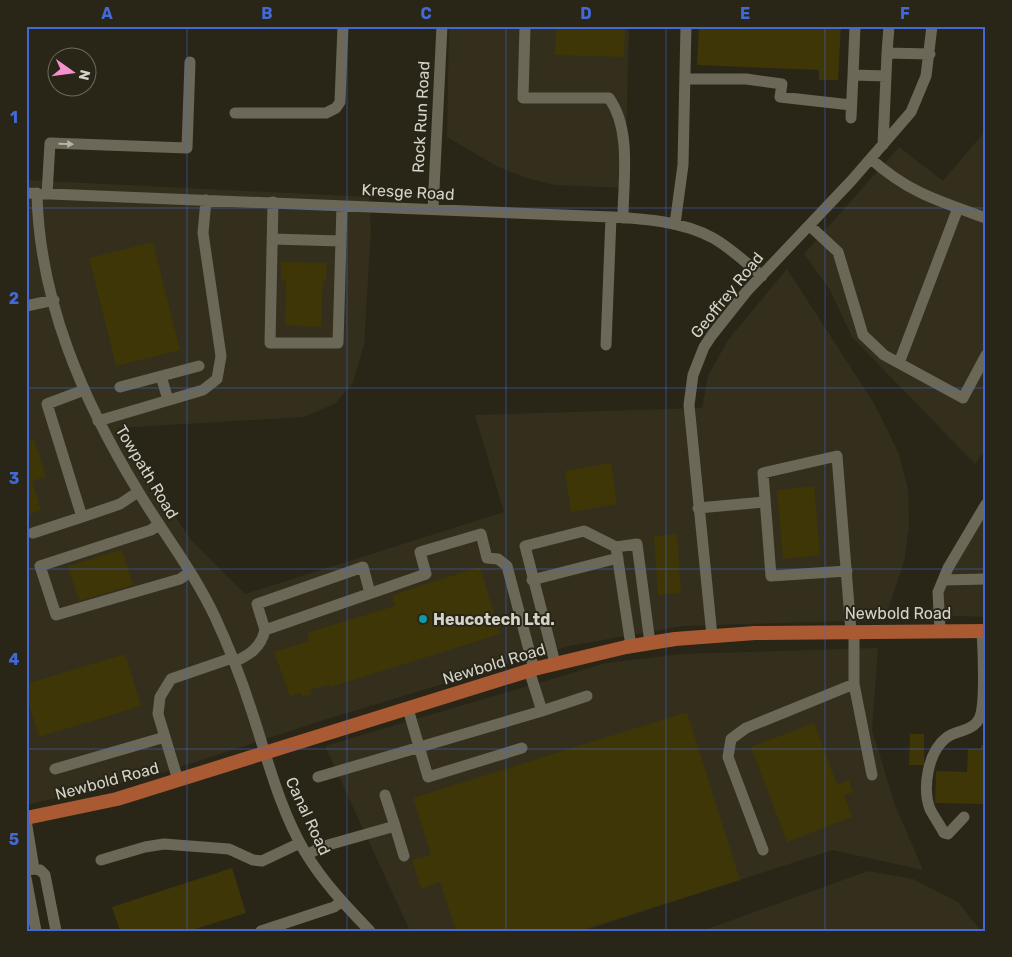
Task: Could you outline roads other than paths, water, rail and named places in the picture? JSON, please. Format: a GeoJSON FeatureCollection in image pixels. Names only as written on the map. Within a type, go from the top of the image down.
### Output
{"type":"FeatureCollection","features":[{"type":"Feature","properties":{"kind":"main road","name":"Newbold Road"},"geometry":{"type":"LineString","coordinates":[[26,819],[118,799],[555,663],[631,646],[712,636],[853,631],[984,631]]}},
{"type":"Feature","properties":{"kind":"street"},"geometry":{"type":"LineString","coordinates":[[235,113],[326,113],[336,108],[340,102],[343,26]]}},
{"type":"Feature","properties":{"kind":"street","name":"Rock Run Road"},"geometry":{"type":"LineString","coordinates":[[433,209],[442,26]]}},
{"type":"Feature","properties":{"kind":"street"},"geometry":{"type":"LineString","coordinates":[[525,26],[523,98],[610,98],[619,112],[624,154],[606,346]]}},
{"type":"Feature","properties":{"kind":"street"},"geometry":{"type":"LineString","coordinates":[[675,224],[683,165],[686,26]]}},
{"type":"Feature","properties":{"kind":"street"},"geometry":{"type":"LineString","coordinates":[[851,118],[855,26]]}},
{"type":"Feature","properties":{"kind":"street"},"geometry":{"type":"LineString","coordinates":[[883,145],[889,26]]}},
{"type":"Feature","properties":{"kind":"street","name":"Geoffrey Road"},"geometry":{"type":"LineString","coordinates":[[712,636],[689,405],[693,375],[704,347],[712,335],[762,276],[810,226],[911,112],[926,76],[932,26]]}},
{"type":"Feature","properties":{"kind":"street"},"geometry":{"type":"LineString","coordinates":[[888,53],[930,54]]}},
{"type":"Feature","properties":{"kind":"street","name":"Towpath Road"},"geometry":{"type":"LineString","coordinates":[[190,62],[187,148],[50,143],[37,193],[42,253],[71,359],[84,390],[98,421],[138,492],[190,572],[215,617],[251,709],[264,754]]}},
{"type":"Feature","properties":{"kind":"street"},"geometry":{"type":"LineString","coordinates":[[853,75],[886,76]]}},
{"type":"Feature","properties":{"kind":"street"},"geometry":{"type":"LineString","coordinates":[[685,79],[746,79],[782,84],[780,97],[851,105]]}},
{"type":"Feature","properties":{"kind":"street"},"geometry":{"type":"LineString","coordinates":[[870,159],[890,176],[917,193],[986,218]]}},
{"type":"Feature","properties":{"kind":"street","name":"Kresge Road"},"geometry":{"type":"LineString","coordinates":[[37,193],[617,217],[675,224],[712,238],[762,276]]}},
{"type":"Feature","properties":{"kind":"street"},"geometry":{"type":"LineString","coordinates":[[98,421],[209,387],[220,373],[221,356],[203,233],[206,200]]}},
{"type":"Feature","properties":{"kind":"street"},"geometry":{"type":"LineString","coordinates":[[273,202],[270,343],[338,344],[342,206]]}},
{"type":"Feature","properties":{"kind":"street"},"geometry":{"type":"LineString","coordinates":[[898,363],[958,208]]}},
{"type":"Feature","properties":{"kind":"street"},"geometry":{"type":"LineString","coordinates":[[810,226],[838,252],[863,335],[884,355],[963,398],[986,355]]}},
{"type":"Feature","properties":{"kind":"street"},"geometry":{"type":"LineString","coordinates":[[272,239],[341,241]]}},
{"type":"Feature","properties":{"kind":"street"},"geometry":{"type":"LineString","coordinates":[[26,306],[54,300]]}},
{"type":"Feature","properties":{"kind":"street"},"geometry":{"type":"LineString","coordinates":[[120,387],[199,366]]}},
{"type":"Feature","properties":{"kind":"street"},"geometry":{"type":"LineString","coordinates":[[161,376],[168,400]]}},
{"type":"Feature","properties":{"kind":"street"},"geometry":{"type":"LineString","coordinates":[[82,517],[46,404],[84,390]]}},
{"type":"Feature","properties":{"kind":"street"},"geometry":{"type":"LineString","coordinates":[[846,571],[771,576],[763,472],[837,456],[846,571],[853,631],[854,684],[872,775]]}},
{"type":"Feature","properties":{"kind":"street"},"geometry":{"type":"LineString","coordinates":[[32,533],[120,504],[138,492]]}},
{"type":"Feature","properties":{"kind":"street"},"geometry":{"type":"LineString","coordinates":[[698,508],[765,502]]}},
{"type":"Feature","properties":{"kind":"street"},"geometry":{"type":"LineString","coordinates":[[940,630],[938,592],[986,504]]}},
{"type":"Feature","properties":{"kind":"street"},"geometry":{"type":"LineString","coordinates":[[158,524],[151,530],[40,566],[56,615],[180,579],[190,572]]}},
{"type":"Feature","properties":{"kind":"street"},"geometry":{"type":"LineString","coordinates":[[555,663],[532,580],[525,546],[584,531],[617,553],[631,646]]}},
{"type":"Feature","properties":{"kind":"street"},"geometry":{"type":"LineString","coordinates":[[265,630],[426,574],[420,552],[481,534],[487,558],[498,559],[507,566],[542,711]]}},
{"type":"Feature","properties":{"kind":"street"},"geometry":{"type":"LineString","coordinates":[[532,580],[617,553],[637,544],[650,643]]}},
{"type":"Feature","properties":{"kind":"street"},"geometry":{"type":"LineString","coordinates":[[178,780],[158,705],[170,680],[233,660],[255,650],[262,641],[265,630],[258,604],[363,568],[370,593]]}},
{"type":"Feature","properties":{"kind":"street"},"geometry":{"type":"LineString","coordinates":[[943,580],[986,579]]}},
{"type":"Feature","properties":{"kind":"street"},"geometry":{"type":"LineString","coordinates":[[964,816],[954,830],[948,834],[944,833],[930,808],[927,782],[928,768],[939,745],[947,737],[973,726],[980,718],[984,665],[984,631]]}},
{"type":"Feature","properties":{"kind":"street"},"geometry":{"type":"LineString","coordinates":[[763,850],[728,757],[731,739],[746,728],[854,684]]}},
{"type":"Feature","properties":{"kind":"street"},"geometry":{"type":"LineString","coordinates":[[318,777],[587,696]]}},
{"type":"Feature","properties":{"kind":"street"},"geometry":{"type":"LineString","coordinates":[[408,709],[428,777],[522,748]]}},
{"type":"Feature","properties":{"kind":"street"},"geometry":{"type":"LineString","coordinates":[[55,769],[165,737]]}},
{"type":"Feature","properties":{"kind":"street","name":"Canal Road"},"geometry":{"type":"LineString","coordinates":[[264,754],[300,843],[307,855],[341,902],[370,931]]}},
{"type":"Feature","properties":{"kind":"street"},"geometry":{"type":"LineString","coordinates":[[385,795],[404,856]]}},
{"type":"Feature","properties":{"kind":"street"},"geometry":{"type":"LineString","coordinates":[[26,819],[29,873],[36,931]]}},
{"type":"Feature","properties":{"kind":"street"},"geometry":{"type":"LineString","coordinates":[[307,855],[321,847],[395,826]]}},
{"type":"Feature","properties":{"kind":"street"},"geometry":{"type":"LineString","coordinates":[[100,860],[145,847],[164,844],[228,849],[253,860],[262,861],[300,843]]}},
{"type":"Feature","properties":{"kind":"street"},"geometry":{"type":"LineString","coordinates":[[29,873],[40,870],[46,876],[56,931]]}},
{"type":"Feature","properties":{"kind":"street"},"geometry":{"type":"LineString","coordinates":[[261,931],[278,929],[334,907],[341,902]]}},
{"type":"Feature","properties":{"kind":"place","name":"Heucotech Ltd."},"geometry":{"type":"Point","coordinates":[423,619]}}]}
